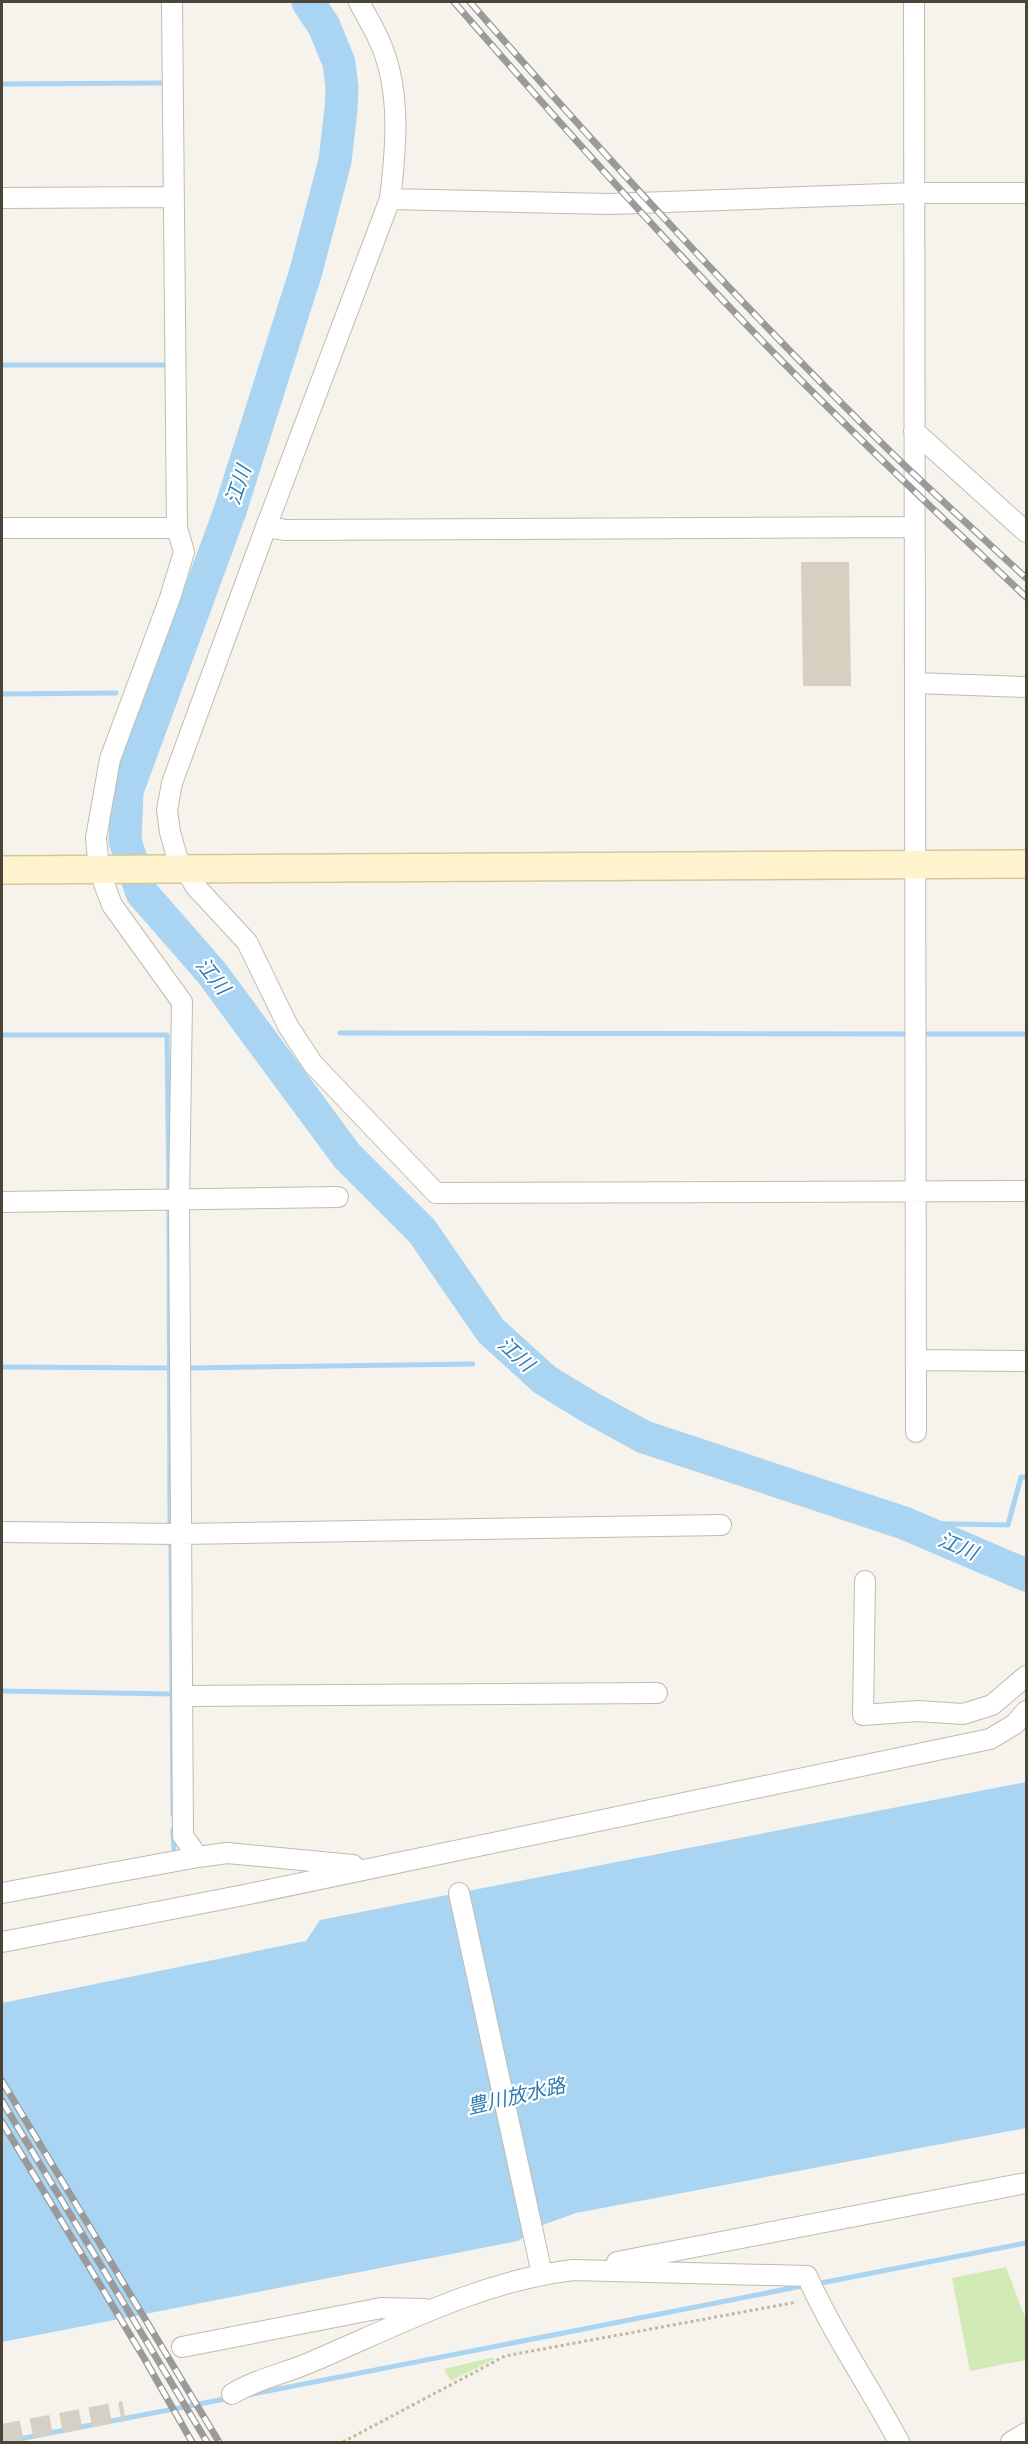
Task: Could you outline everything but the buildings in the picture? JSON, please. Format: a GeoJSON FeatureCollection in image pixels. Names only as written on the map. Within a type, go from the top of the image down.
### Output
{"type":"FeatureCollection","features":[{"type":"Feature","properties":{"kind":"street"},"geometry":{"type":"LineString","coordinates":[[172,2],[177,528],[184,552],[170,598],[110,759],[96,838],[112,905],[182,1002],[178,1201],[183,1836],[198,1857]]}},
{"type":"Feature","properties":{"kind":"street"},"geometry":{"type":"LineString","coordinates":[[359,2],[382,47],[392,85],[396,150],[390,199],[172,783],[167,810],[179,869],[247,942],[288,1026],[313,1064],[436,1193],[1026,1191]]}},
{"type":"Feature","properties":{"kind":"street"},"geometry":{"type":"LineString","coordinates":[[914,2],[916,1432]]}},
{"type":"Feature","properties":{"kind":"street"},"geometry":{"type":"LineString","coordinates":[[390,199],[610,204],[914,193],[1026,194]]}},
{"type":"Feature","properties":{"kind":"street"},"geometry":{"type":"LineString","coordinates":[[2,198],[174,197]]}},
{"type":"Feature","properties":{"kind":"street"},"geometry":{"type":"LineString","coordinates":[[914,431],[1026,532]]}},
{"type":"Feature","properties":{"kind":"street"},"geometry":{"type":"LineString","coordinates":[[266,527],[298,530],[915,527]]}},
{"type":"Feature","properties":{"kind":"street"},"geometry":{"type":"LineString","coordinates":[[2,528],[177,528]]}},
{"type":"Feature","properties":{"kind":"street"},"geometry":{"type":"LineString","coordinates":[[915,683],[1026,687]]}},
{"type":"Feature","properties":{"kind":"street"},"geometry":{"type":"LineString","coordinates":[[2,870],[1026,864]]}},
{"type":"Feature","properties":{"kind":"street"},"geometry":{"type":"LineString","coordinates":[[2,1202],[338,1197]]}},
{"type":"Feature","properties":{"kind":"street"},"geometry":{"type":"LineString","coordinates":[[916,1360],[1026,1360]]}},
{"type":"Feature","properties":{"kind":"street"},"geometry":{"type":"LineString","coordinates":[[2,1532],[180,1534],[721,1525]]}},
{"type":"Feature","properties":{"kind":"street"},"geometry":{"type":"LineString","coordinates":[[865,1581],[863,1715],[918,1711],[963,1714],[992,1705],[1026,1676]]}},
{"type":"Feature","properties":{"kind":"street"},"geometry":{"type":"LineString","coordinates":[[183,1696],[657,1693]]}},
{"type":"Feature","properties":{"kind":"street"},"geometry":{"type":"LineString","coordinates":[[2,1942],[244,1895],[990,1739],[1015,1724],[1026,1711]]}},
{"type":"Feature","properties":{"kind":"street"},"geometry":{"type":"LineString","coordinates":[[2,1893],[226,1853],[371,1867]]}},
{"type":"Feature","properties":{"kind":"street"},"geometry":{"type":"LineString","coordinates":[[459,1893],[541,2269]]}},
{"type":"Feature","properties":{"kind":"street"},"geometry":{"type":"LineString","coordinates":[[573,2270],[1026,2183]]}},
{"type":"Feature","properties":{"kind":"street"},"geometry":{"type":"LineString","coordinates":[[232,2394],[247,2385],[314,2362],[430,2309],[541,2269],[807,2276],[817,2298],[899,2442]]}},
{"type":"Feature","properties":{"kind":"street"},"geometry":{"type":"LineString","coordinates":[[182,2347],[381,2308],[430,2309]]}},
{"type":"Feature","properties":{"kind":"street"},"geometry":{"type":"LineString","coordinates":[[1011,2442],[1026,2433]]}},
{"type":"Feature","properties":{"kind":"path"},"geometry":{"type":"LineString","coordinates":[[344,2442],[505,2356],[817,2298]]}},
{"type":"Feature","properties":{"kind":"green space"},"geometry":{"type":"Polygon","coordinates":[[[1006,2267],[1026,2320],[1026,2360],[970,2371],[952,2278],[1006,2267]]]}},
{"type":"Feature","properties":{"kind":"green space"},"geometry":{"type":"Polygon","coordinates":[[[496,2358],[451,2381],[444,2369],[496,2358]]]}},
{"type":"Feature","properties":{"kind":"water","name":"豊川放水路"},"geometry":{"type":"Polygon","coordinates":[[[1026,1782],[1026,2128],[576,2213],[540,2226],[518,2241],[2,2342],[2,2003],[306,1941],[320,1920],[1026,1782]]]}},
{"type":"Feature","properties":{"kind":"waterway","name":"江川"},"geometry":{"type":"LineString","coordinates":[[308,2],[324,26],[339,63],[342,88],[335,161],[306,271],[230,511],[127,791],[125,841],[142,893],[211,972],[347,1156],[422,1231],[491,1331],[545,1380],[644,1437],[904,1523],[1026,1575]]}},
{"type":"Feature","properties":{"kind":"waterway"},"geometry":{"type":"LineString","coordinates":[[2,84],[162,83]]}},
{"type":"Feature","properties":{"kind":"waterway"},"geometry":{"type":"LineString","coordinates":[[2,365],[163,365]]}},
{"type":"Feature","properties":{"kind":"waterway"},"geometry":{"type":"LineString","coordinates":[[2,694],[116,693]]}},
{"type":"Feature","properties":{"kind":"waterway"},"geometry":{"type":"LineString","coordinates":[[340,1033],[909,1034]]}},
{"type":"Feature","properties":{"kind":"waterway"},"geometry":{"type":"LineString","coordinates":[[927,1034],[1026,1034]]}},
{"type":"Feature","properties":{"kind":"waterway"},"geometry":{"type":"LineString","coordinates":[[2,1035],[167,1035],[169,1193]]}},
{"type":"Feature","properties":{"kind":"waterway"},"geometry":{"type":"LineString","coordinates":[[169,1207],[170,1524]]}},
{"type":"Feature","properties":{"kind":"waterway"},"geometry":{"type":"LineString","coordinates":[[188,1368],[473,1364]]}},
{"type":"Feature","properties":{"kind":"waterway"},"geometry":{"type":"LineString","coordinates":[[2,1367],[170,1368]]}},
{"type":"Feature","properties":{"kind":"waterway"},"geometry":{"type":"LineString","coordinates":[[904,1523],[1008,1525],[1021,1477],[1026,1477]]}},
{"type":"Feature","properties":{"kind":"waterway"},"geometry":{"type":"LineString","coordinates":[[171,1545],[173,1815]]}},
{"type":"Feature","properties":{"kind":"waterway"},"geometry":{"type":"LineString","coordinates":[[2,1691],[171,1694]]}},
{"type":"Feature","properties":{"kind":"waterway"},"geometry":{"type":"LineString","coordinates":[[173,1830],[174,1850]]}},
{"type":"Feature","properties":{"kind":"waterway"},"geometry":{"type":"LineString","coordinates":[[816,2284],[1026,2243]]}},
{"type":"Feature","properties":{"kind":"waterway"},"geometry":{"type":"LineString","coordinates":[[248,2395],[807,2285]]}},
{"type":"Feature","properties":{"kind":"waterway"},"geometry":{"type":"LineString","coordinates":[[4,2442],[230,2398]]}},
{"type":"Feature","properties":{"kind":"tunnel"},"geometry":{"type":"LineString","coordinates":[[2,2434],[124,2411]]}},
{"type":"Feature","properties":{"kind":"railway"},"geometry":{"type":"LineString","coordinates":[[454,2],[607,175],[725,302],[862,440],[1026,597]]}},
{"type":"Feature","properties":{"kind":"railway"},"geometry":{"type":"LineString","coordinates":[[470,2],[627,178],[789,350],[900,461],[1026,578]]}},
{"type":"Feature","properties":{"kind":"railway"},"geometry":{"type":"LineString","coordinates":[[2,2081],[219,2442]]}},
{"type":"Feature","properties":{"kind":"railway"},"geometry":{"type":"LineString","coordinates":[[2,2101],[207,2442]]}},
{"type":"Feature","properties":{"kind":"railway"},"geometry":{"type":"LineString","coordinates":[[2,2122],[192,2442]]}}]}
